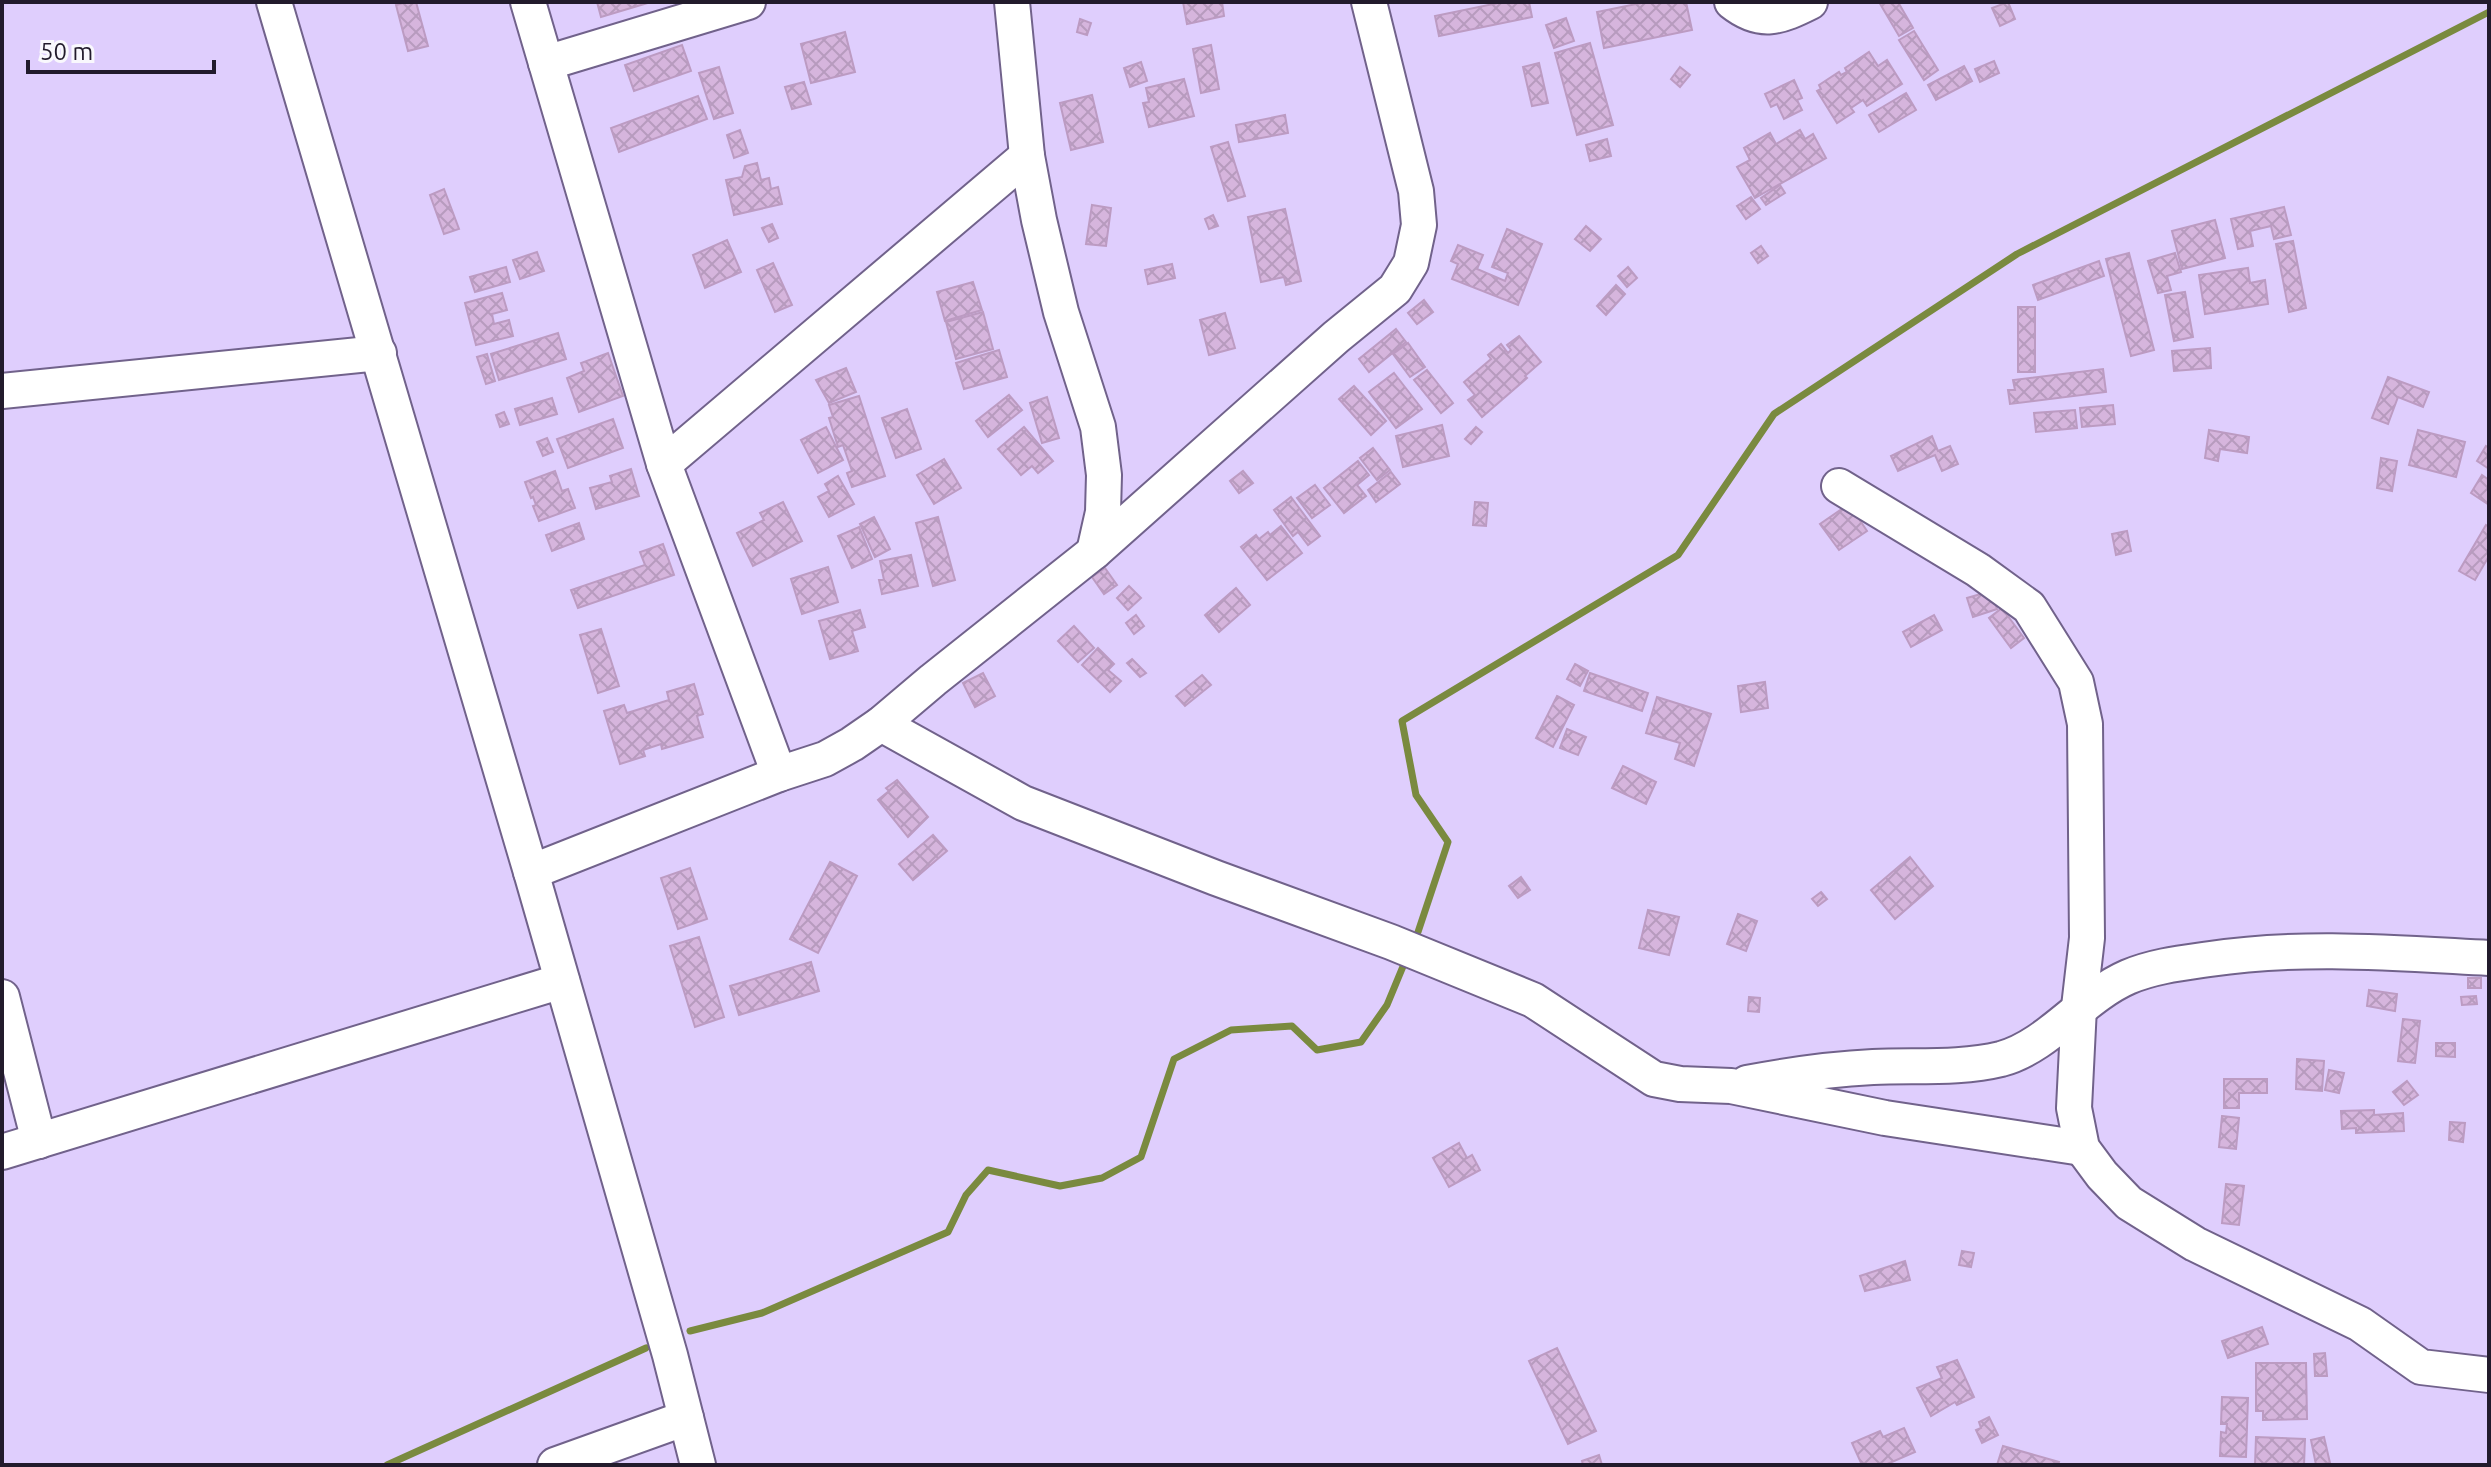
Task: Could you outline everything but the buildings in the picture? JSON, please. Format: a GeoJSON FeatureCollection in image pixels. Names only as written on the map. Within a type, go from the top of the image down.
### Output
{"type":"FeatureCollection","features":[{"type":"Feature","properties":{"kind":"street"},"geometry":{"type":"LineString","coordinates":[[274,2],[531,872],[670,1355],[698,1465]]}},
{"type":"Feature","properties":{"kind":"street"},"geometry":{"type":"LineString","coordinates":[[528,2],[664,464],[779,774]]}},
{"type":"Feature","properties":{"kind":"street"},"geometry":{"type":"LineString","coordinates":[[546,63],[748,2]]}},
{"type":"Feature","properties":{"kind":"street"},"geometry":{"type":"LineString","coordinates":[[1012,2],[1027,156],[1061,312],[1098,427],[1104,475],[1103,512],[1094,552]]}},
{"type":"Feature","properties":{"kind":"street"},"geometry":{"type":"LineString","coordinates":[[531,872],[779,774],[825,759],[881,724],[1094,552],[1336,337],[1395,289],[1411,263],[1419,225],[1416,191],[1369,2]]}},
{"type":"Feature","properties":{"kind":"street"},"geometry":{"type":"LineString","coordinates":[[1732,2],[1745,13],[1768,18],[1786,14],[1810,2]]}},
{"type":"Feature","properties":{"kind":"street"},"geometry":{"type":"LineString","coordinates":[[664,464],[1027,156]]}},
{"type":"Feature","properties":{"kind":"street"},"geometry":{"type":"LineString","coordinates":[[2,391],[379,353]]}},
{"type":"Feature","properties":{"kind":"street"},"geometry":{"type":"LineString","coordinates":[[1839,486],[1978,570],[2029,607],[2076,682],[2085,724],[2087,796],[2087,938],[2079,1007],[2074,1108],[2082,1148],[2129,1203],[2195,1244],[2360,1324],[2421,1367],[2489,1375]]}},
{"type":"Feature","properties":{"kind":"street"},"geometry":{"type":"LineString","coordinates":[[881,724],[1023,803],[1391,942],[1533,1000],[1654,1079],[1680,1084],[1731,1086],[1885,1118],[2082,1148]]}},
{"type":"Feature","properties":{"kind":"street"},"geometry":{"type":"LineString","coordinates":[[1731,1086],[1802,1072],[1949,1065],[2001,1059],[2035,1043],[2079,1007],[2127,977],[2164,965],[2248,953],[2336,949],[2489,958]]}},
{"type":"Feature","properties":{"kind":"street"},"geometry":{"type":"LineString","coordinates":[[2,1152],[562,981]]}},
{"type":"Feature","properties":{"kind":"street"},"geometry":{"type":"LineString","coordinates":[[2,997],[39,1141]]}},
{"type":"Feature","properties":{"kind":"street"},"geometry":{"type":"LineString","coordinates":[[555,1465],[686,1418]]}},
{"type":"Feature","properties":{"kind":"waterway"},"geometry":{"type":"LineString","coordinates":[[1418,932],[1448,842],[1416,795],[1402,721],[1678,555],[1774,414],[2017,254],[2489,12]]}},
{"type":"Feature","properties":{"kind":"waterway"},"geometry":{"type":"LineString","coordinates":[[690,1331],[762,1313],[948,1232],[966,1195],[988,1170],[1060,1186],[1102,1178],[1141,1157],[1174,1059],[1231,1030],[1292,1026],[1317,1050],[1361,1042],[1387,1005],[1404,964]]}},
{"type":"Feature","properties":{"kind":"waterway"},"geometry":{"type":"LineString","coordinates":[[387,1465],[646,1348]]}}]}
